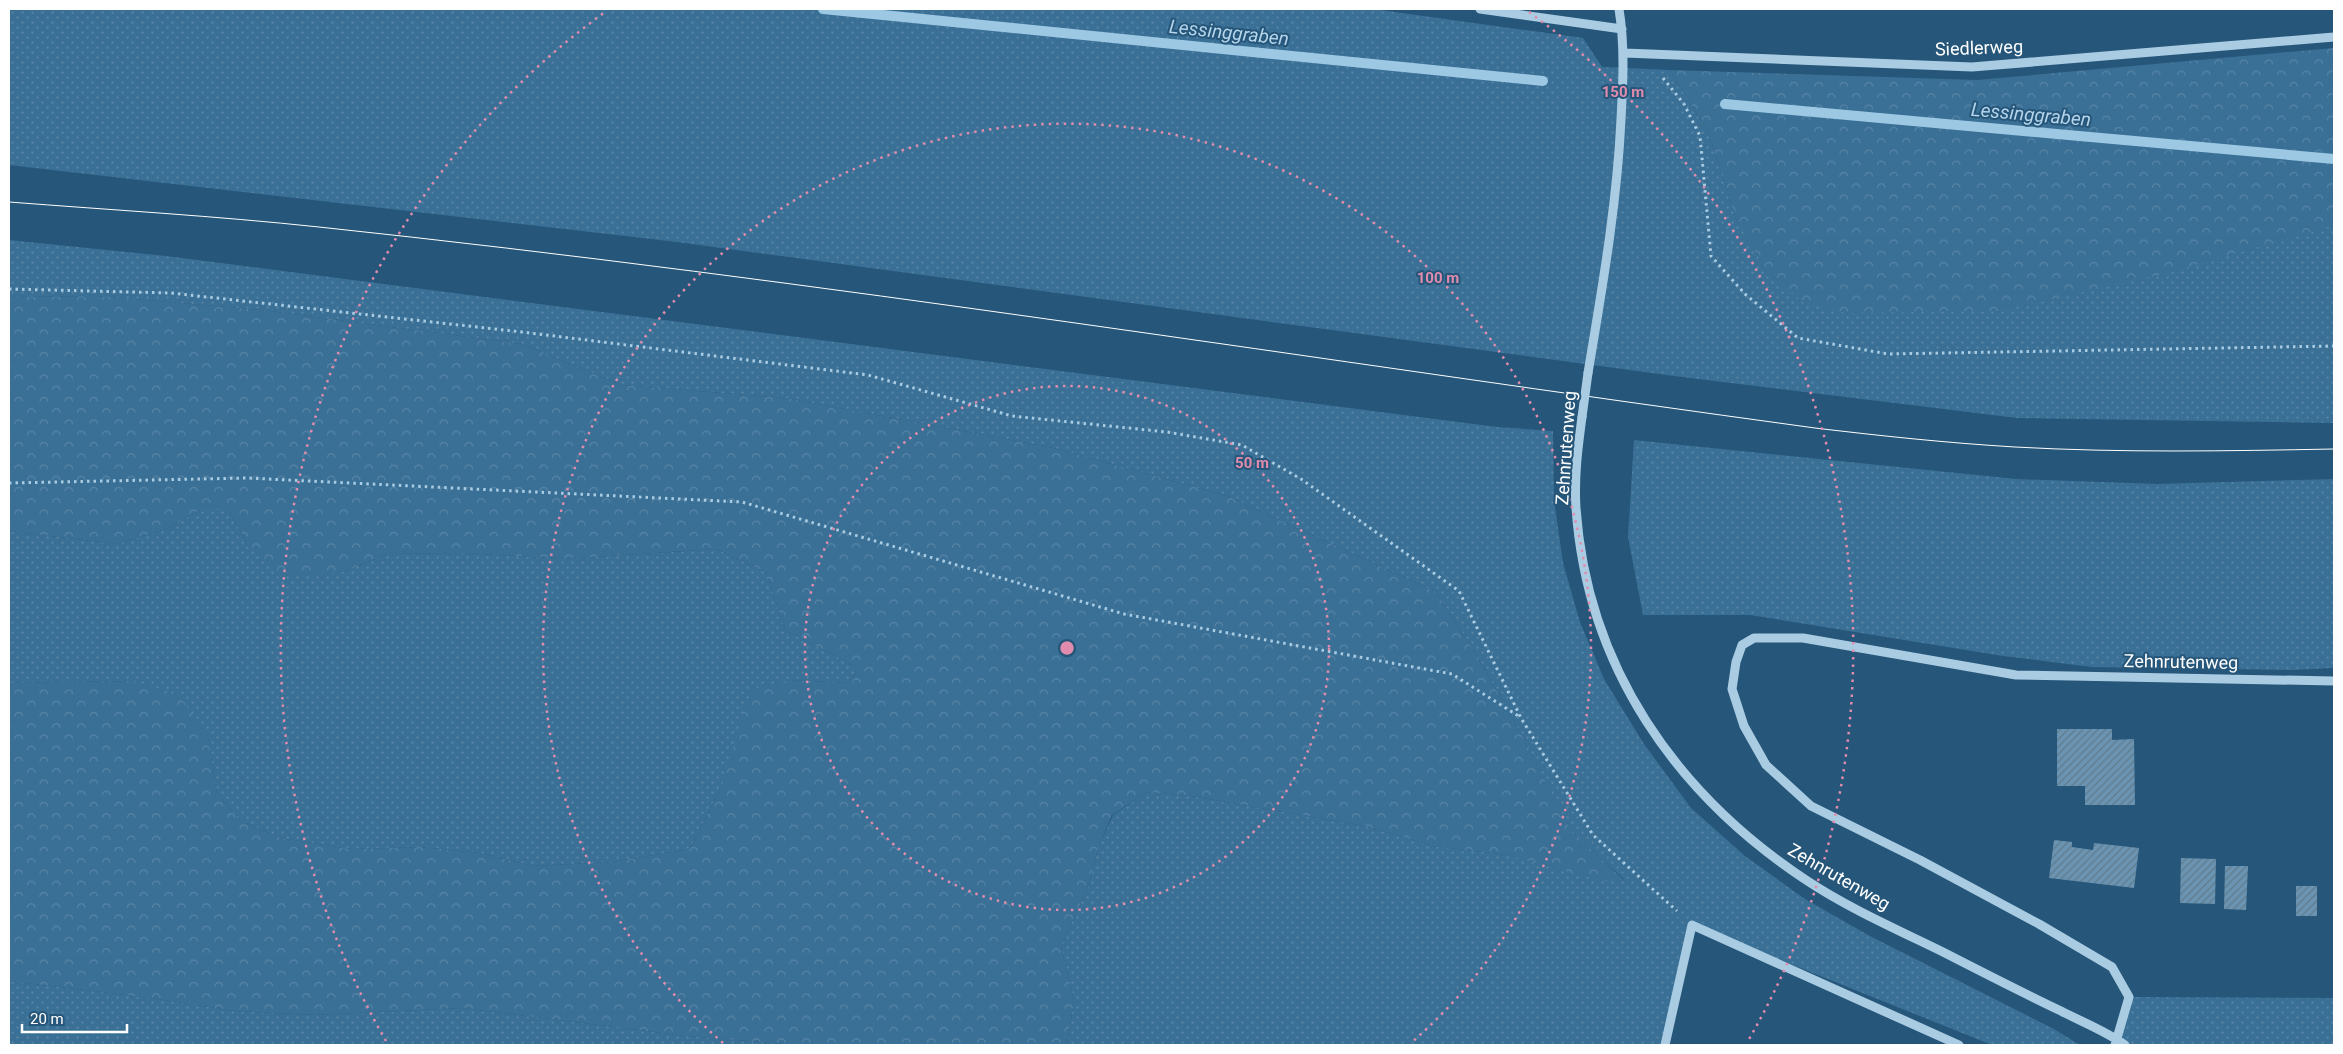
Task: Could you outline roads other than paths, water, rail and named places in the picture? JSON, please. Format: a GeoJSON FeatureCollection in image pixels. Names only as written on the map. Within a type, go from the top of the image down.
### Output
{"type":"FeatureCollection","features":[{"type":"Feature","properties":{"kind":"street"},"geometry":{"type":"LineString","coordinates":[[1480,9],[1622,28]]}},
{"type":"Feature","properties":{"kind":"street","name":"Zehnrutenweg"},"geometry":{"type":"LineString","coordinates":[[1619,9],[1625,53],[1620,138],[1611,240],[1582,417],[1577,461],[1576,507],[1584,569],[1602,630],[1626,686],[1665,750],[1706,799],[1753,843],[1808,882],[2119,1043],[2129,997],[2112,966],[1920,860],[1811,806],[1766,765],[1744,726],[1732,689],[1736,662],[1742,646],[1754,638],[1803,638],[2016,675],[2334,681]]}},
{"type":"Feature","properties":{"kind":"street","name":"Siedlerweg"},"geometry":{"type":"LineString","coordinates":[[1625,53],[1972,67],[2334,37]]}},
{"type":"Feature","properties":{"kind":"street"},"geometry":{"type":"LineString","coordinates":[[1665,1045],[1692,925],[1959,1045]]}},
{"type":"Feature","properties":{"kind":"waterway","name":"Lessinggraben"},"geometry":{"type":"LineString","coordinates":[[823,9],[1543,81]]}},
{"type":"Feature","properties":{"kind":"waterway","name":"Lessinggraben"},"geometry":{"type":"LineString","coordinates":[[1725,104],[2334,159]]}},
{"type":"Feature","properties":{"kind":"tram line"},"geometry":{"type":"LineString","coordinates":[[9,202],[203,216],[319,227],[694,271],[1815,428],[1890,436],[2055,449],[2135,451],[2334,449]]}}]}
